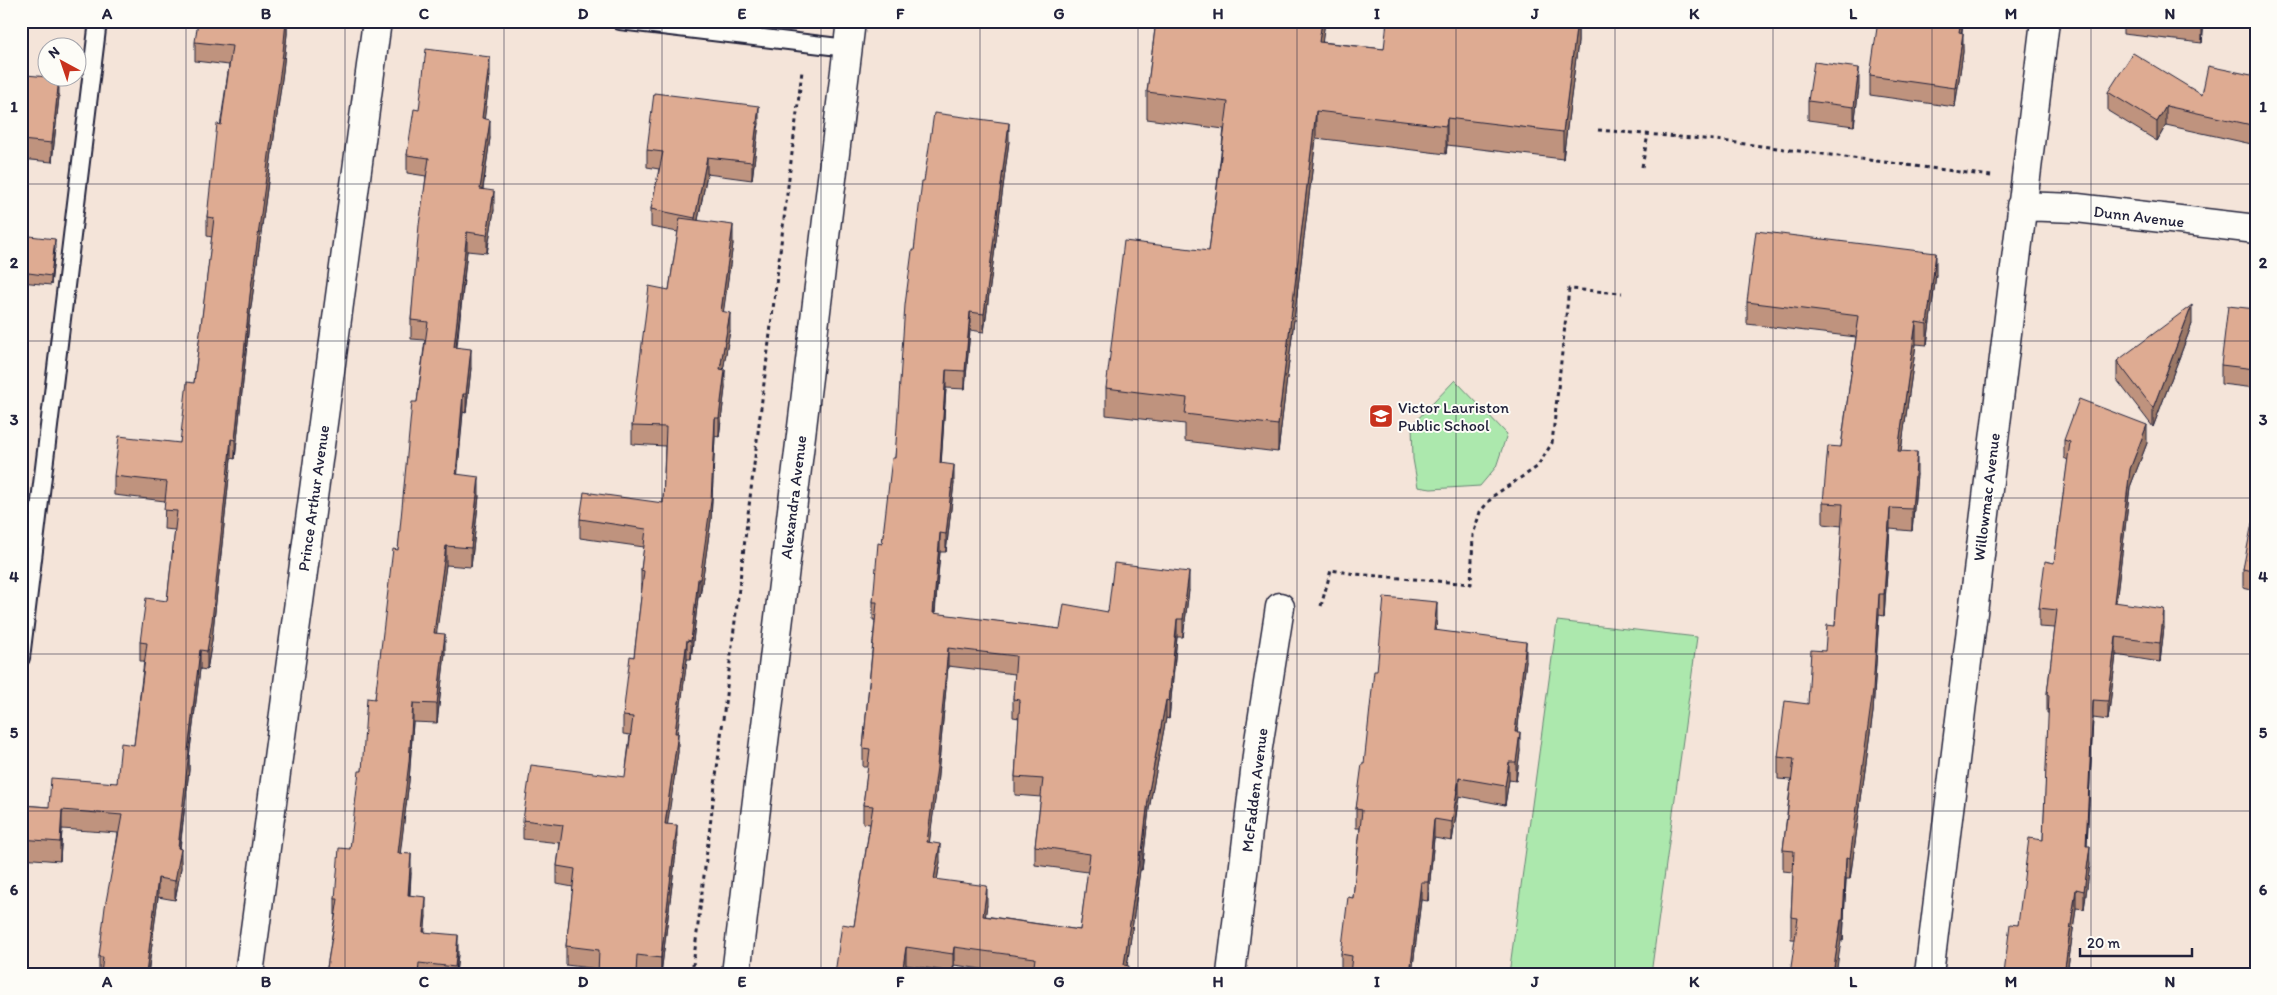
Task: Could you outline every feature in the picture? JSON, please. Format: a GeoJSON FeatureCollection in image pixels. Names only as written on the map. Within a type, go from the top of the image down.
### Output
{"type":"FeatureCollection","features":[{"type":"Feature","properties":{"kind":"street","name":"Prince Arthur Avenue"},"geometry":{"type":"LineString","coordinates":[[249,974],[377,21]]}},
{"type":"Feature","properties":{"kind":"street","name":"Alexandra Avenue"},"geometry":{"type":"LineString","coordinates":[[736,974],[851,21]]}},
{"type":"Feature","properties":{"kind":"street","name":"Willowmac Avenue"},"geometry":{"type":"LineString","coordinates":[[1929,974],[2045,21]]}},
{"type":"Feature","properties":{"kind":"street","name":"Dunn Avenue"},"geometry":{"type":"LineString","coordinates":[[2021,206],[2077,208],[2256,229]]}},
{"type":"Feature","properties":{"kind":"street","name":"McFadden Avenue"},"geometry":{"type":"LineString","coordinates":[[1230,974],[1258,746],[1280,607]]}},
{"type":"Feature","properties":{"kind":"lane"},"geometry":{"type":"LineString","coordinates":[[21,658],[98,21]]}},
{"type":"Feature","properties":{"kind":"lane"},"geometry":{"type":"LineString","coordinates":[[620,21],[847,48]]}},
{"type":"Feature","properties":{"kind":"path"},"geometry":{"type":"LineString","coordinates":[[692,974],[802,71]]}},
{"type":"Feature","properties":{"kind":"path"},"geometry":{"type":"LineString","coordinates":[[1598,130],[1715,140],[1994,176]]}},
{"type":"Feature","properties":{"kind":"path"},"geometry":{"type":"LineString","coordinates":[[1642,167],[1648,134]]}},
{"type":"Feature","properties":{"kind":"path"},"geometry":{"type":"LineString","coordinates":[[1321,606],[1331,570],[1471,584],[1473,535],[1480,512],[1493,496],[1537,466],[1552,443],[1569,289],[1622,293]]}},
{"type":"Feature","properties":{"kind":"green space"},"geometry":{"type":"Polygon","coordinates":[[[1455,380],[1507,434],[1496,467],[1480,486],[1431,489],[1418,487],[1413,459],[1412,425],[1455,380]]]}},
{"type":"Feature","properties":{"kind":"green space"},"geometry":{"type":"Polygon","coordinates":[[[1557,621],[1697,637],[1651,974],[1509,974],[1557,621]]]}},
{"type":"Feature","properties":{"kind":"building"},"geometry":{"type":"Polygon","coordinates":[[[198,21],[286,21],[250,295],[235,440],[231,439],[212,621],[207,651],[200,650],[178,848],[181,849],[175,881],[158,878],[146,974],[101,974],[103,957],[99,957],[105,907],[122,815],[62,810],[60,842],[21,839],[21,805],[49,807],[51,778],[117,783],[121,743],[134,745],[147,643],[140,642],[146,598],[167,601],[177,511],[164,510],[167,482],[114,476],[119,436],[180,443],[187,382],[194,383],[214,218],[207,217],[217,124],[221,125],[232,46],[195,42],[198,21]]]}},
{"type":"Feature","properties":{"kind":"building"},"geometry":{"type":"Polygon","coordinates":[[[1156,21],[1322,21],[1319,42],[1384,49],[1387,21],[1577,21],[1563,132],[1447,118],[1446,126],[1316,111],[1278,425],[1185,414],[1187,398],[1106,388],[1124,241],[1209,251],[1228,102],[1147,92],[1156,21]]]}},
{"type":"Feature","properties":{"kind":"building"},"geometry":{"type":"Polygon","coordinates":[[[1878,21],[1961,21],[1959,32],[1963,33],[1955,88],[1870,76],[1878,21]]]}},
{"type":"Feature","properties":{"kind":"building"},"geometry":{"type":"Polygon","coordinates":[[[2179,21],[2202,21],[2202,24],[2179,21]]]}},
{"type":"Feature","properties":{"kind":"building"},"geometry":{"type":"Polygon","coordinates":[[[426,49],[490,57],[482,118],[490,120],[480,189],[494,191],[487,235],[467,232],[454,347],[471,349],[466,394],[463,394],[456,474],[479,477],[471,548],[446,546],[434,633],[445,634],[437,704],[413,703],[409,762],[398,853],[411,854],[408,895],[426,897],[423,932],[458,935],[455,967],[419,963],[418,974],[326,974],[338,899],[335,899],[339,848],[350,849],[359,771],[362,771],[367,698],[375,699],[393,549],[398,550],[412,402],[417,402],[428,322],[411,320],[419,225],[429,158],[407,155],[414,109],[419,110],[426,49]]]}},
{"type":"Feature","properties":{"kind":"building"},"geometry":{"type":"Polygon","coordinates":[[[2133,53],[2202,95],[2208,66],[2256,76],[2256,126],[2166,106],[2157,122],[2108,92],[2133,53]]]}},
{"type":"Feature","properties":{"kind":"building"},"geometry":{"type":"Polygon","coordinates":[[[1814,62],[1859,68],[1854,107],[1808,101],[1814,62]]]}},
{"type":"Feature","properties":{"kind":"building"},"geometry":{"type":"Polygon","coordinates":[[[26,75],[38,76],[38,88],[58,88],[52,143],[21,140],[26,75]]]}},
{"type":"Feature","properties":{"kind":"building"},"geometry":{"type":"Polygon","coordinates":[[[654,93],[759,106],[752,162],[707,157],[695,218],[651,209],[663,152],[647,150],[654,93]]]}},
{"type":"Feature","properties":{"kind":"building"},"geometry":{"type":"Polygon","coordinates":[[[934,113],[1009,123],[984,314],[970,312],[965,371],[946,370],[940,463],[954,465],[946,534],[940,533],[933,613],[1060,629],[1064,604],[1108,612],[1114,563],[1189,572],[1183,619],[1177,619],[1169,701],[1166,700],[1149,791],[1142,852],[1140,851],[1124,965],[1129,966],[1128,974],[1033,974],[1035,958],[954,947],[953,954],[906,947],[902,974],[835,974],[842,924],[854,926],[873,806],[863,805],[870,749],[863,748],[877,602],[873,602],[878,543],[882,544],[892,458],[895,458],[905,305],[912,251],[914,251],[922,181],[924,181],[934,113]],[[948,648],[937,767],[927,842],[940,844],[934,879],[987,886],[983,916],[1080,930],[1090,854],[1035,846],[1043,779],[1015,777],[1020,700],[1013,699],[1016,656],[948,648]]]}},
{"type":"Feature","properties":{"kind":"building"},"geometry":{"type":"Polygon","coordinates":[[[680,218],[733,225],[721,311],[730,313],[720,369],[725,370],[719,418],[715,418],[711,501],[700,579],[698,579],[691,641],[687,640],[675,733],[678,733],[665,824],[677,825],[661,958],[637,955],[636,974],[598,974],[599,950],[566,946],[575,869],[557,866],[563,825],[523,820],[531,765],[625,777],[633,717],[623,716],[630,656],[634,657],[644,571],[641,570],[646,529],[580,519],[584,492],[663,503],[666,427],[632,426],[649,286],[669,290],[680,218]]]}},
{"type":"Feature","properties":{"kind":"building"},"geometry":{"type":"Polygon","coordinates":[[[1756,231],[1936,253],[1927,324],[1916,322],[1898,451],[1917,452],[1912,509],[1890,508],[1884,594],[1879,594],[1873,690],[1850,858],[1846,857],[1843,920],[1841,920],[1833,974],[1790,974],[1798,918],[1791,917],[1794,851],[1783,850],[1794,759],[1778,757],[1785,701],[1808,704],[1811,650],[1825,651],[1827,625],[1835,626],[1843,504],[1823,503],[1828,446],[1841,447],[1859,316],[1747,302],[1756,231]]]}},
{"type":"Feature","properties":{"kind":"building"},"geometry":{"type":"Polygon","coordinates":[[[21,235],[55,239],[51,276],[21,272],[21,235]]]}},
{"type":"Feature","properties":{"kind":"building"},"geometry":{"type":"Polygon","coordinates":[[[2192,305],[2153,408],[2117,361],[2192,305]]]}},
{"type":"Feature","properties":{"kind":"building"},"geometry":{"type":"Polygon","coordinates":[[[2228,306],[2256,309],[2255,369],[2221,365],[2228,306]]]}},
{"type":"Feature","properties":{"kind":"building"},"geometry":{"type":"Polygon","coordinates":[[[2079,399],[2147,425],[2130,469],[2114,602],[2164,609],[2160,643],[2116,637],[2108,701],[2093,700],[2086,846],[2090,846],[2084,891],[2076,889],[2064,974],[2004,974],[2010,924],[2018,925],[2029,838],[2043,840],[2049,695],[2047,694],[2057,610],[2039,608],[2045,561],[2054,563],[2070,442],[2064,440],[2079,399]]]}},
{"type":"Feature","properties":{"kind":"building"},"geometry":{"type":"Polygon","coordinates":[[[2252,523],[2256,523],[2256,572],[2243,569],[2252,523]]]}},
{"type":"Feature","properties":{"kind":"building"},"geometry":{"type":"Polygon","coordinates":[[[1384,597],[1437,602],[1434,630],[1526,642],[1515,732],[1520,732],[1516,762],[1509,762],[1505,786],[1459,778],[1452,822],[1434,819],[1428,882],[1421,882],[1410,974],[1350,974],[1352,956],[1341,954],[1348,897],[1353,898],[1362,810],[1356,809],[1362,764],[1364,764],[1374,671],[1377,671],[1384,597]]]}},
{"type":"Feature","properties":{"kind":"place","name":"Victor Lauriston Public School"},"geometry":{"type":"Point","coordinates":[1381,416]}}]}
